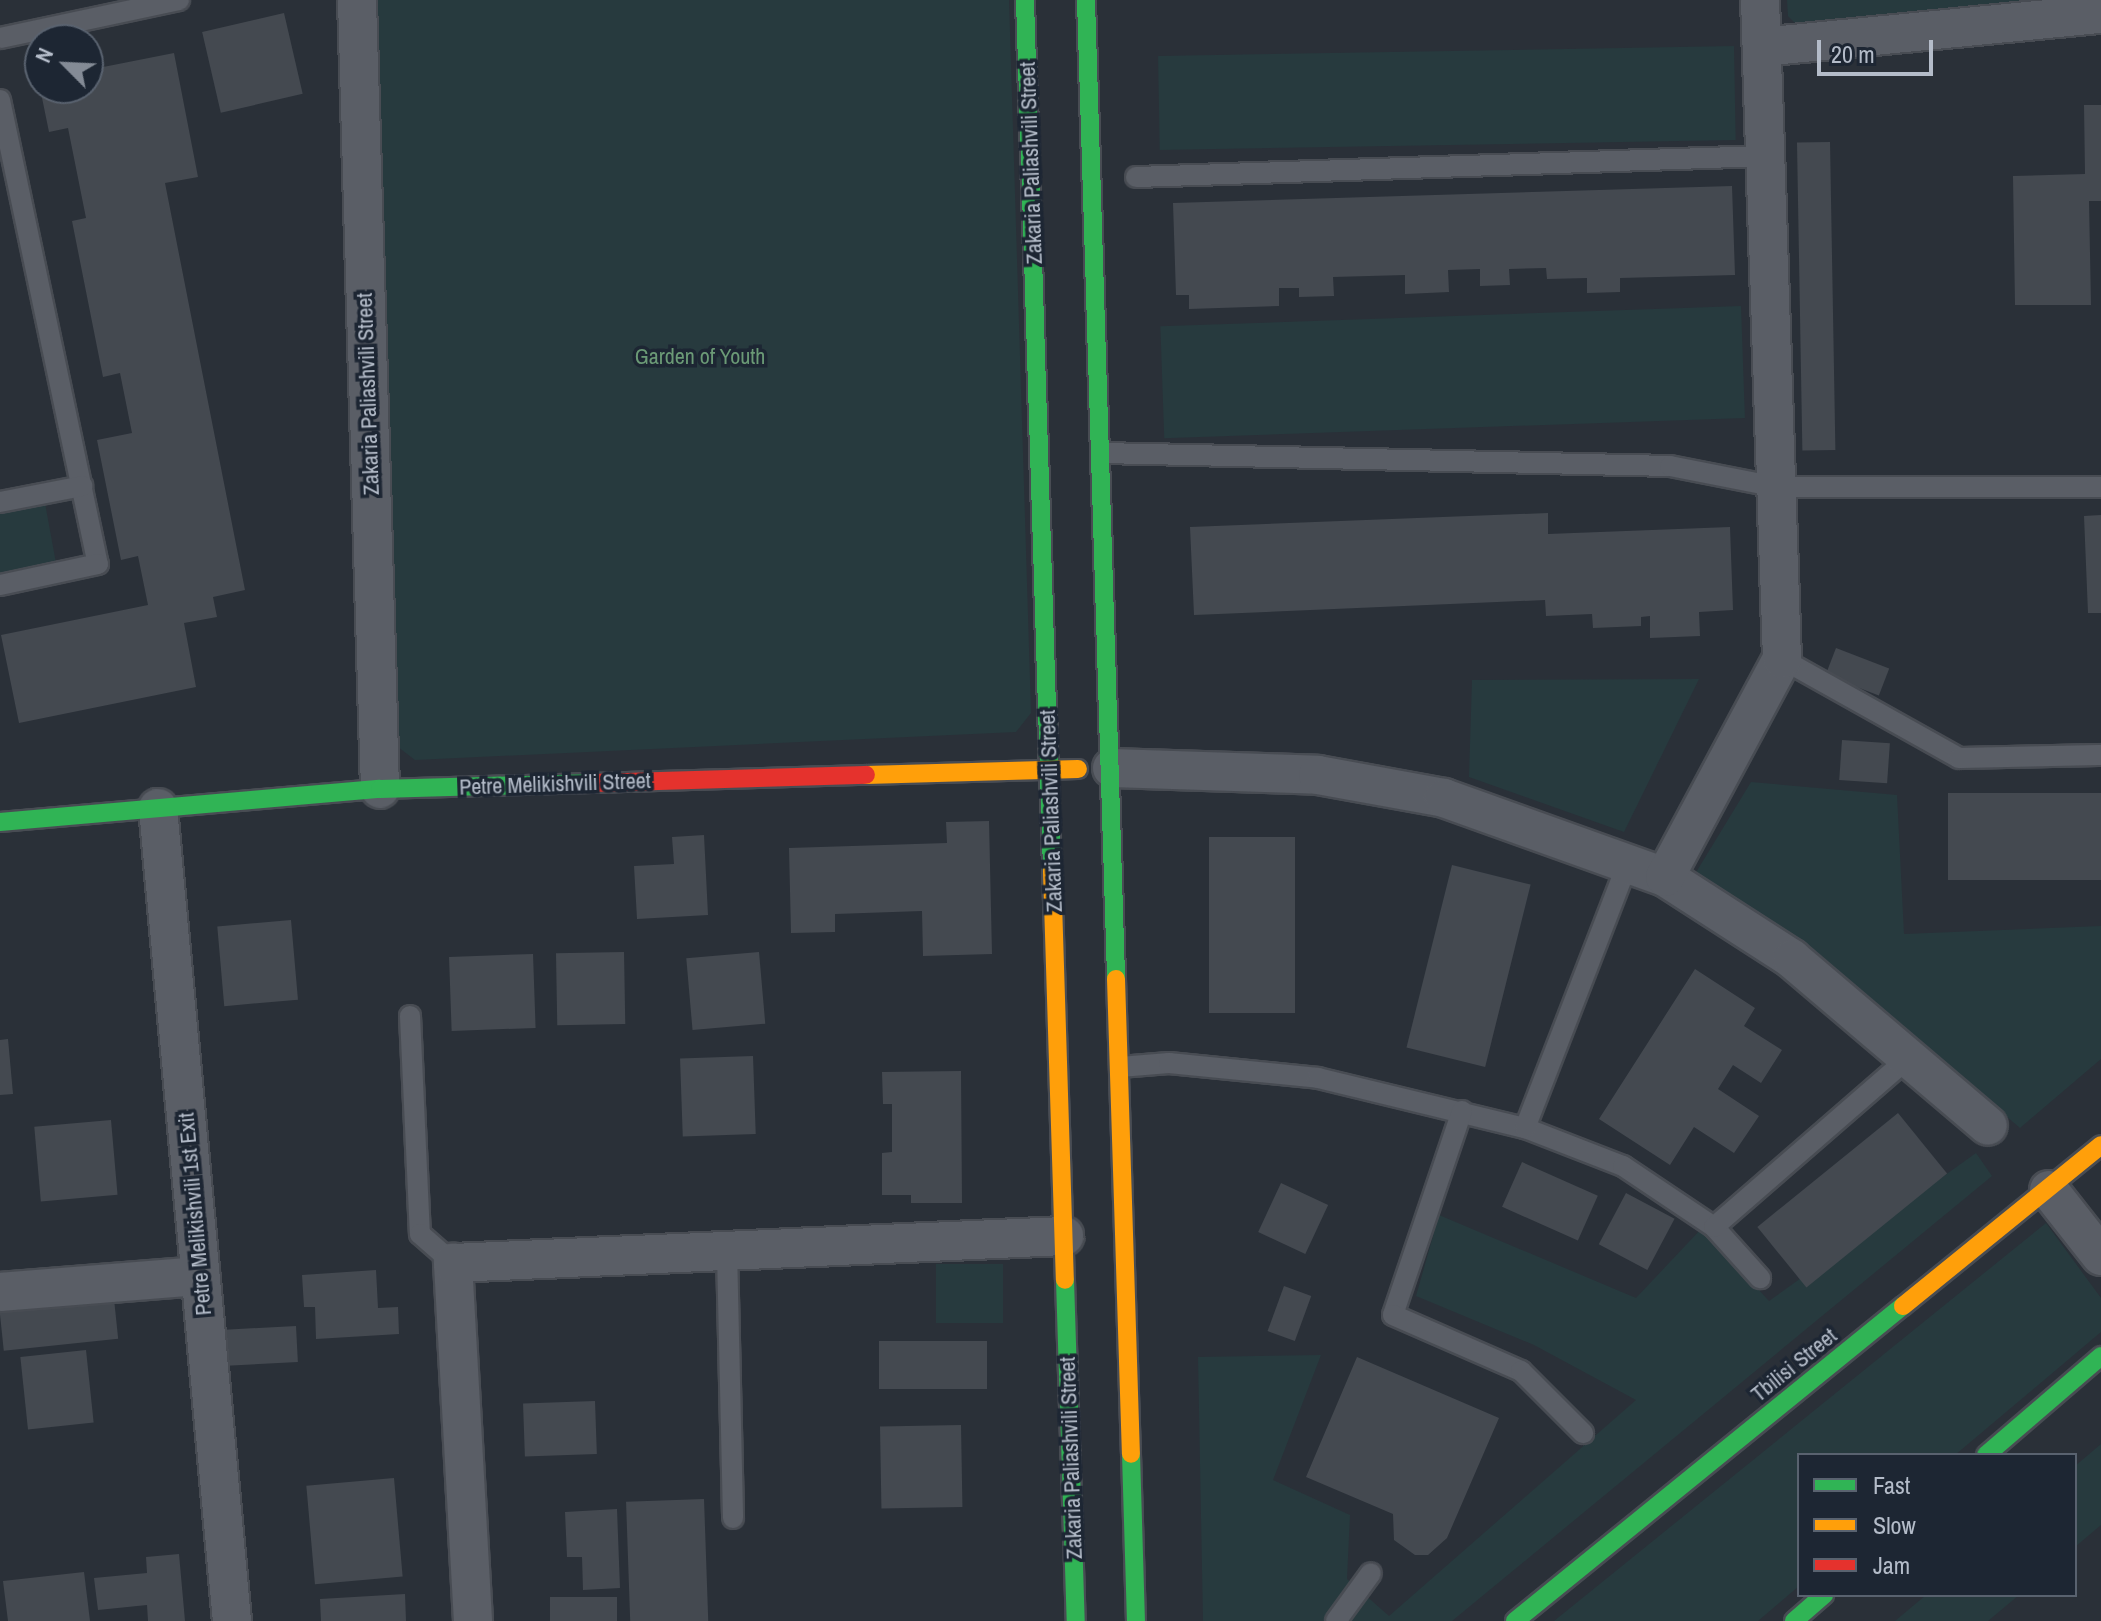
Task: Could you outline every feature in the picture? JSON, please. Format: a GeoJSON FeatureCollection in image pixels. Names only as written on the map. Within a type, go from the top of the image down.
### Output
{"type":"FeatureCollection","features":[{"type":"Feature","properties":{"kind":"main road","name":"Zakaria Paliashvili Street"},"geometry":{"type":"LineString","coordinates":[[1025,0],[1076,1621]]}},
{"type":"Feature","properties":{"kind":"main road"},"geometry":{"type":"LineString","coordinates":[[1086,0],[1136,1621]]}},
{"type":"Feature","properties":{"kind":"main road","name":"Petre Melikishvili Street"},"geometry":{"type":"LineString","coordinates":[[0,822],[380,789],[1112,768]]}},
{"type":"Feature","properties":{"kind":"main road","name":"Tbilisi Street"},"geometry":{"type":"LineString","coordinates":[[1515,1621],[2101,1145]]}},
{"type":"Feature","properties":{"kind":"main road"},"geometry":{"type":"LineString","coordinates":[[1988,1453],[2101,1356]]}},
{"type":"Feature","properties":{"kind":"main road"},"geometry":{"type":"LineString","coordinates":[[1794,1621],[1822,1597]]}},
{"type":"Feature","properties":{"kind":"street","name":"Zakaria Paliashvili Street"},"geometry":{"type":"LineString","coordinates":[[357,0],[380,789]]}},
{"type":"Feature","properties":{"kind":"street"},"geometry":{"type":"LineString","coordinates":[[1665,877],[1782,659],[1760,0]]}},
{"type":"Feature","properties":{"kind":"street"},"geometry":{"type":"LineString","coordinates":[[1762,47],[2101,14]]}},
{"type":"Feature","properties":{"kind":"street"},"geometry":{"type":"LineString","coordinates":[[1112,768],[1318,775],[1444,798],[1665,877],[1792,959],[1911,1056],[1988,1126]]}},
{"type":"Feature","properties":{"kind":"street","name":"Petre Melikishvili 1st Exit"},"geometry":{"type":"LineString","coordinates":[[158,808],[232,1621]]}},
{"type":"Feature","properties":{"kind":"street"},"geometry":{"type":"LineString","coordinates":[[2049,1190],[2101,1256]]}},
{"type":"Feature","properties":{"kind":"street"},"geometry":{"type":"LineString","coordinates":[[473,1621],[453,1263],[1064,1236]]}},
{"type":"Feature","properties":{"kind":"street"},"geometry":{"type":"LineString","coordinates":[[0,1292],[200,1276]]}},
{"type":"Feature","properties":{"kind":"lane"},"geometry":{"type":"LineString","coordinates":[[0,38],[168,1]]}},
{"type":"Feature","properties":{"kind":"lane"},"geometry":{"type":"LineString","coordinates":[[0,100],[98,564],[0,585]]}},
{"type":"Feature","properties":{"kind":"lane"},"geometry":{"type":"LineString","coordinates":[[1136,177],[1766,156]]}},
{"type":"Feature","properties":{"kind":"lane"},"geometry":{"type":"LineString","coordinates":[[1102,453],[1670,466],[1777,487],[2101,487]]}},
{"type":"Feature","properties":{"kind":"lane"},"geometry":{"type":"LineString","coordinates":[[0,502],[82,486]]}},
{"type":"Feature","properties":{"kind":"lane"},"geometry":{"type":"LineString","coordinates":[[1782,659],[1959,758],[2101,755]]}},
{"type":"Feature","properties":{"kind":"lane"},"geometry":{"type":"LineString","coordinates":[[1525,1128],[1628,862]]}},
{"type":"Feature","properties":{"kind":"lane"},"geometry":{"type":"LineString","coordinates":[[410,1016],[420,1234],[453,1263]]}},
{"type":"Feature","properties":{"kind":"lane"},"geometry":{"type":"LineString","coordinates":[[1714,1227],[1911,1056]]}},
{"type":"Feature","properties":{"kind":"lane"},"geometry":{"type":"LineString","coordinates":[[1120,1067],[1169,1063],[1318,1078],[1525,1128],[1623,1166],[1714,1227],[1760,1278]]}},
{"type":"Feature","properties":{"kind":"lane"},"geometry":{"type":"LineString","coordinates":[[1462,1111],[1393,1315],[1521,1371],[1583,1433]]}},
{"type":"Feature","properties":{"kind":"lane"},"geometry":{"type":"LineString","coordinates":[[727,1251],[733,1518]]}},
{"type":"Feature","properties":{"kind":"lane"},"geometry":{"type":"LineString","coordinates":[[1336,1621],[1371,1573]]}},
{"type":"Feature","properties":{"kind":"green space","name":"Garden of Youth"},"geometry":{"type":"Polygon","coordinates":[[[371,0],[1009,0],[1031,713],[1016,732],[415,760],[389,740],[371,0]]]}},
{"type":"Feature","properties":{"kind":"green space"},"geometry":{"type":"Polygon","coordinates":[[[1787,0],[2101,0],[1808,36],[1788,16],[1787,0]]]}},
{"type":"Feature","properties":{"kind":"green space"},"geometry":{"type":"Polygon","coordinates":[[[1734,46],[1736,140],[1160,150],[1158,56],[1734,46]]]}},
{"type":"Feature","properties":{"kind":"green space"},"geometry":{"type":"Polygon","coordinates":[[[1741,306],[1745,418],[1164,438],[1160,326],[1741,306]]]}},
{"type":"Feature","properties":{"kind":"green space"},"geometry":{"type":"Polygon","coordinates":[[[45,503],[56,563],[0,575],[0,512],[45,503]]]}},
{"type":"Feature","properties":{"kind":"green space"},"geometry":{"type":"Polygon","coordinates":[[[1699,679],[1624,832],[1469,777],[1472,680],[1699,679]]]}},
{"type":"Feature","properties":{"kind":"green space"},"geometry":{"type":"Polygon","coordinates":[[[1751,782],[1897,795],[1904,934],[2101,926],[2101,1059],[2020,1128],[1811,949],[1695,874],[1751,782]]]}},
{"type":"Feature","properties":{"kind":"green space"},"geometry":{"type":"Polygon","coordinates":[[[1976,1153],[1992,1176],[1452,1621],[1203,1621],[1198,1357],[1321,1355],[1273,1480],[1350,1515],[1347,1579],[1389,1616],[1636,1400],[1534,1345],[1416,1296],[1439,1215],[1636,1298],[1702,1228],[1769,1301],[1976,1153]]]}},
{"type":"Feature","properties":{"kind":"green space"},"geometry":{"type":"Polygon","coordinates":[[[2046,1223],[2101,1298],[2101,1332],[1957,1453],[1797,1453],[1797,1588],[1758,1621],[1554,1621],[2046,1223]]]}},
{"type":"Feature","properties":{"kind":"green space"},"geometry":{"type":"Polygon","coordinates":[[[936,1264],[1003,1264],[1003,1323],[936,1323],[936,1264]]]}},
{"type":"Feature","properties":{"kind":"green space"},"geometry":{"type":"Polygon","coordinates":[[[2101,1444],[2101,1525],[2077,1545],[2077,1464],[2101,1444]]]}},
{"type":"Feature","properties":{"kind":"green space"},"geometry":{"type":"Polygon","coordinates":[[[1924,1597],[2017,1597],[1988,1621],[1895,1621],[1924,1597]]]}},
{"type":"Feature","properties":{"kind":"building"},"geometry":{"type":"Polygon","coordinates":[[[284,13],[303,94],[221,113],[202,32],[284,13]]]}},
{"type":"Feature","properties":{"kind":"building"},"geometry":{"type":"Polygon","coordinates":[[[174,53],[198,177],[165,183],[245,590],[213,597],[217,617],[184,623],[196,687],[19,723],[1,635],[148,605],[138,556],[121,560],[97,440],[132,433],[120,373],[103,377],[72,221],[86,218],[68,128],[49,132],[43,104],[104,104],[104,67],[174,53]]]}},
{"type":"Feature","properties":{"kind":"building"},"geometry":{"type":"Polygon","coordinates":[[[2084,105],[2101,105],[2101,201],[2089,201],[2091,305],[2015,305],[2013,176],[2085,174],[2084,105]]]}},
{"type":"Feature","properties":{"kind":"building"},"geometry":{"type":"Polygon","coordinates":[[[1830,142],[1835,450],[1802,451],[1797,143],[1830,142]]]}},
{"type":"Feature","properties":{"kind":"building"},"geometry":{"type":"Polygon","coordinates":[[[1732,186],[1735,275],[1620,278],[1620,292],[1587,293],[1587,278],[1547,279],[1546,268],[1509,269],[1510,285],[1480,286],[1480,269],[1448,270],[1449,292],[1405,294],[1405,275],[1333,277],[1334,296],[1299,297],[1299,288],[1279,288],[1279,306],[1189,309],[1189,295],[1176,295],[1173,203],[1732,186]]]}},
{"type":"Feature","properties":{"kind":"building"},"geometry":{"type":"Polygon","coordinates":[[[1548,513],[1548,534],[1730,527],[1733,610],[1699,612],[1700,636],[1650,638],[1650,616],[1641,617],[1641,626],[1593,628],[1592,614],[1546,616],[1545,600],[1194,615],[1190,527],[1548,513]]]}},
{"type":"Feature","properties":{"kind":"building"},"geometry":{"type":"Polygon","coordinates":[[[2101,515],[2101,613],[2088,613],[2084,516],[2101,515]]]}},
{"type":"Feature","properties":{"kind":"building"},"geometry":{"type":"Polygon","coordinates":[[[1836,648],[1889,668],[1879,696],[1826,675],[1836,648]]]}},
{"type":"Feature","properties":{"kind":"building"},"geometry":{"type":"Polygon","coordinates":[[[1842,740],[1890,743],[1887,783],[1839,780],[1842,740]]]}},
{"type":"Feature","properties":{"kind":"building"},"geometry":{"type":"Polygon","coordinates":[[[1948,793],[2101,793],[2101,880],[1948,880],[1948,793]]]}},
{"type":"Feature","properties":{"kind":"building"},"geometry":{"type":"Polygon","coordinates":[[[989,821],[992,954],[923,956],[922,911],[835,914],[835,932],[791,933],[789,848],[947,843],[946,822],[989,821]]]}},
{"type":"Feature","properties":{"kind":"building"},"geometry":{"type":"Polygon","coordinates":[[[704,835],[708,915],[637,919],[634,866],[674,864],[672,837],[704,835]]]}},
{"type":"Feature","properties":{"kind":"building"},"geometry":{"type":"Polygon","coordinates":[[[1209,837],[1295,837],[1295,1013],[1209,1013],[1209,837]]]}},
{"type":"Feature","properties":{"kind":"building"},"geometry":{"type":"Polygon","coordinates":[[[1452,865],[1531,885],[1485,1067],[1407,1047],[1452,865]]]}},
{"type":"Feature","properties":{"kind":"building"},"geometry":{"type":"Polygon","coordinates":[[[291,920],[298,1000],[224,1006],[217,926],[291,920]]]}},
{"type":"Feature","properties":{"kind":"building"},"geometry":{"type":"Polygon","coordinates":[[[624,952],[625,1024],[557,1025],[556,953],[624,952]]]}},
{"type":"Feature","properties":{"kind":"building"},"geometry":{"type":"Polygon","coordinates":[[[759,952],[765,1024],[693,1030],[686,958],[759,952]]]}},
{"type":"Feature","properties":{"kind":"building"},"geometry":{"type":"Polygon","coordinates":[[[533,954],[536,1028],[452,1031],[449,957],[533,954]]]}},
{"type":"Feature","properties":{"kind":"building"},"geometry":{"type":"Polygon","coordinates":[[[1695,969],[1755,1008],[1744,1026],[1782,1050],[1761,1083],[1733,1065],[1718,1089],[1759,1116],[1734,1153],[1694,1127],[1670,1165],[1599,1119],[1695,969]]]}},
{"type":"Feature","properties":{"kind":"building"},"geometry":{"type":"Polygon","coordinates":[[[8,1039],[13,1094],[0,1095],[0,1040],[8,1039]]]}},
{"type":"Feature","properties":{"kind":"building"},"geometry":{"type":"Polygon","coordinates":[[[753,1056],[756,1134],[683,1137],[680,1059],[753,1056]]]}},
{"type":"Feature","properties":{"kind":"building"},"geometry":{"type":"Polygon","coordinates":[[[961,1071],[962,1203],[911,1203],[911,1195],[882,1195],[882,1153],[892,1152],[892,1104],[883,1104],[882,1072],[961,1071]]]}},
{"type":"Feature","properties":{"kind":"building"},"geometry":{"type":"Polygon","coordinates":[[[1898,1113],[1947,1174],[1806,1288],[1757,1227],[1898,1113]]]}},
{"type":"Feature","properties":{"kind":"building"},"geometry":{"type":"Polygon","coordinates":[[[111,1120],[118,1195],[41,1201],[34,1127],[111,1120]]]}},
{"type":"Feature","properties":{"kind":"building"},"geometry":{"type":"Polygon","coordinates":[[[1522,1162],[1598,1196],[1578,1241],[1502,1207],[1522,1162]]]}},
{"type":"Feature","properties":{"kind":"building"},"geometry":{"type":"Polygon","coordinates":[[[1281,1183],[1328,1205],[1305,1254],[1258,1232],[1281,1183]]]}},
{"type":"Feature","properties":{"kind":"building"},"geometry":{"type":"Polygon","coordinates":[[[1626,1193],[1675,1219],[1647,1270],[1599,1244],[1626,1193]]]}},
{"type":"Feature","properties":{"kind":"building"},"geometry":{"type":"Polygon","coordinates":[[[376,1270],[378,1308],[398,1307],[399,1334],[316,1339],[315,1307],[304,1307],[302,1275],[376,1270]]]}},
{"type":"Feature","properties":{"kind":"building"},"geometry":{"type":"Polygon","coordinates":[[[1284,1286],[1311,1296],[1295,1341],[1268,1331],[1284,1286]]]}},
{"type":"Feature","properties":{"kind":"building"},"geometry":{"type":"Polygon","coordinates":[[[114,1299],[118,1339],[4,1351],[0,1311],[114,1299]]]}},
{"type":"Feature","properties":{"kind":"building"},"geometry":{"type":"Polygon","coordinates":[[[296,1326],[298,1362],[227,1366],[225,1330],[296,1326]]]}},
{"type":"Feature","properties":{"kind":"building"},"geometry":{"type":"Polygon","coordinates":[[[879,1341],[987,1341],[987,1389],[879,1389],[879,1341]]]}},
{"type":"Feature","properties":{"kind":"building"},"geometry":{"type":"Polygon","coordinates":[[[86,1350],[94,1423],[28,1429],[20,1357],[86,1350]]]}},
{"type":"Feature","properties":{"kind":"building"},"geometry":{"type":"Polygon","coordinates":[[[1357,1357],[1499,1418],[1447,1538],[1428,1555],[1415,1555],[1394,1540],[1393,1514],[1306,1477],[1357,1357]]]}},
{"type":"Feature","properties":{"kind":"building"},"geometry":{"type":"Polygon","coordinates":[[[595,1401],[597,1454],[525,1456],[523,1404],[595,1401]]]}},
{"type":"Feature","properties":{"kind":"building"},"geometry":{"type":"Polygon","coordinates":[[[961,1425],[962,1507],[881,1508],[880,1426],[961,1425]]]}},
{"type":"Feature","properties":{"kind":"building"},"geometry":{"type":"Polygon","coordinates":[[[394,1478],[403,1577],[315,1584],[306,1486],[394,1478]]]}},
{"type":"Feature","properties":{"kind":"building"},"geometry":{"type":"Polygon","coordinates":[[[704,1499],[708,1621],[630,1621],[626,1502],[704,1499]]]}},
{"type":"Feature","properties":{"kind":"building"},"geometry":{"type":"Polygon","coordinates":[[[617,1509],[620,1588],[583,1590],[582,1557],[567,1557],[565,1512],[617,1509]]]}},
{"type":"Feature","properties":{"kind":"building"},"geometry":{"type":"Polygon","coordinates":[[[179,1554],[185,1621],[148,1621],[147,1605],[98,1610],[94,1578],[147,1573],[146,1557],[179,1554]]]}},
{"type":"Feature","properties":{"kind":"building"},"geometry":{"type":"Polygon","coordinates":[[[84,1572],[90,1621],[8,1621],[3,1581],[84,1572]]]}},
{"type":"Feature","properties":{"kind":"building"},"geometry":{"type":"Polygon","coordinates":[[[405,1594],[406,1621],[321,1621],[320,1599],[405,1594]]]}},
{"type":"Feature","properties":{"kind":"building"},"geometry":{"type":"Polygon","coordinates":[[[550,1597],[617,1597],[617,1621],[550,1621],[550,1597]]]}},
{"type":"Feature","properties":{"kind":"traffic: fast"},"geometry":{"type":"LineString","coordinates":[[1025,0],[1052,871]]}},
{"type":"Feature","properties":{"kind":"traffic: fast"},"geometry":{"type":"LineString","coordinates":[[1086,0],[1116,979]]}},
{"type":"Feature","properties":{"kind":"traffic: fast"},"geometry":{"type":"LineString","coordinates":[[0,822],[380,789],[592,783]]}},
{"type":"Feature","properties":{"kind":"traffic: fast"},"geometry":{"type":"LineString","coordinates":[[1065,1280],[1076,1621]]}},
{"type":"Feature","properties":{"kind":"traffic: fast"},"geometry":{"type":"LineString","coordinates":[[1515,1621],[1903,1306]]}},
{"type":"Feature","properties":{"kind":"traffic: fast"},"geometry":{"type":"LineString","coordinates":[[1988,1453],[2101,1356]]}},
{"type":"Feature","properties":{"kind":"traffic: fast"},"geometry":{"type":"LineString","coordinates":[[1131,1454],[1136,1621]]}},
{"type":"Feature","properties":{"kind":"traffic: fast"},"geometry":{"type":"LineString","coordinates":[[1794,1621],[1822,1597]]}},
{"type":"Feature","properties":{"kind":"traffic: slow"},"geometry":{"type":"LineString","coordinates":[[866,775],[1078,769]]}},
{"type":"Feature","properties":{"kind":"traffic: slow"},"geometry":{"type":"LineString","coordinates":[[1052,871],[1065,1280]]}},
{"type":"Feature","properties":{"kind":"traffic: slow"},"geometry":{"type":"LineString","coordinates":[[1116,979],[1131,1454]]}},
{"type":"Feature","properties":{"kind":"traffic: slow"},"geometry":{"type":"LineString","coordinates":[[1903,1306],[2101,1145]]}},
{"type":"Feature","properties":{"kind":"traffic: jam"},"geometry":{"type":"LineString","coordinates":[[592,783],[866,775]]}}]}
